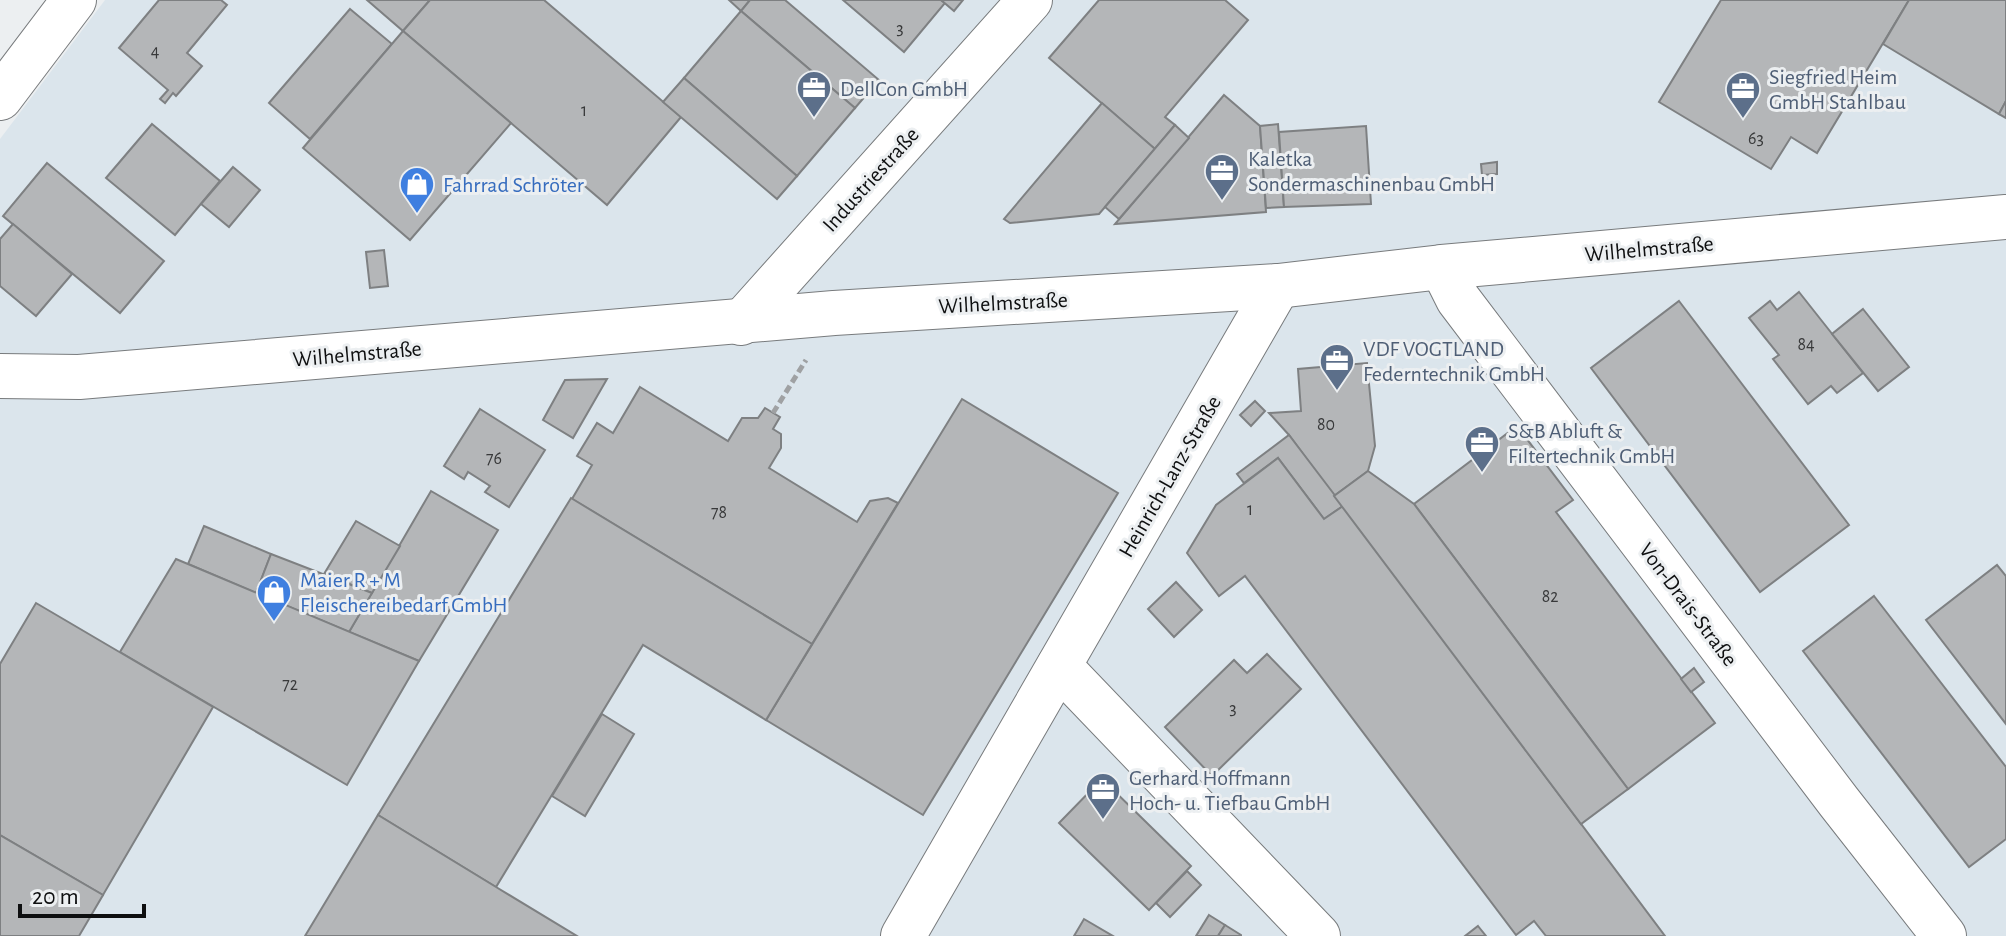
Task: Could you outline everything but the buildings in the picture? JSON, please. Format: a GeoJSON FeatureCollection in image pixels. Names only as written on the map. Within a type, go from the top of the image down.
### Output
{"type":"FeatureCollection","features":[{"type":"Feature","properties":{"kind":"street"},"geometry":{"type":"LineString","coordinates":[[0,98],[74,0]]}},
{"type":"Feature","properties":{"kind":"street","name":"Industriestraße"},"geometry":{"type":"LineString","coordinates":[[741,323],[1030,0]]}},
{"type":"Feature","properties":{"kind":"street","name":"Wilhelmstraße"},"geometry":{"type":"LineString","coordinates":[[0,376],[79,377],[834,313],[1278,286],[1442,267],[2006,217]]}},
{"type":"Feature","properties":{"kind":"street","name":"Von-Drais-Straße"},"geometry":{"type":"LineString","coordinates":[[1442,267],[1467,312],[1819,777],[1944,936]]}},
{"type":"Feature","properties":{"kind":"street","name":"Heinrich-Lanz-Straße"},"geometry":{"type":"LineString","coordinates":[[903,936],[1278,286]]}},
{"type":"Feature","properties":{"kind":"street"},"geometry":{"type":"LineString","coordinates":[[1059,666],[1318,936]]}},
{"type":"Feature","properties":{"kind":"path"},"geometry":{"type":"LineString","coordinates":[[773,413],[834,313]]}},
{"type":"Feature","properties":{"kind":"shaded area"},"geometry":{"type":"Polygon","coordinates":[[[105,0],[2006,0],[2006,936],[0,936],[0,139],[105,0]]]}},
{"type":"Feature","properties":{"kind":"place","name":"DellCon GmbH"},"geometry":{"type":"Point","coordinates":[814,119]}},
{"type":"Feature","properties":{"kind":"place","name":"Siegfried Heim GmbH Stahlbau"},"geometry":{"type":"Point","coordinates":[1743,120]}},
{"type":"Feature","properties":{"kind":"place","name":"Kaletka Sondermaschinenbau GmbH"},"geometry":{"type":"Point","coordinates":[1222,202]}},
{"type":"Feature","properties":{"kind":"place","name":"Fahrrad Schröter"},"geometry":{"type":"Point","coordinates":[417,215]}},
{"type":"Feature","properties":{"kind":"place","name":"VDF VOGTLAND Federntechnik GmbH"},"geometry":{"type":"Point","coordinates":[1337,392]}},
{"type":"Feature","properties":{"kind":"place","name":"S&B Abluft & Filtertechnik GmbH"},"geometry":{"type":"Point","coordinates":[1482,474]}},
{"type":"Feature","properties":{"kind":"place","name":"Maier R + M Fleischereibedarf GmbH"},"geometry":{"type":"Point","coordinates":[274,623]}},
{"type":"Feature","properties":{"kind":"place","name":"Gerhard Hoffmann Hoch- u. Tiefbau GmbH"},"geometry":{"type":"Point","coordinates":[1103,821]}}]}
